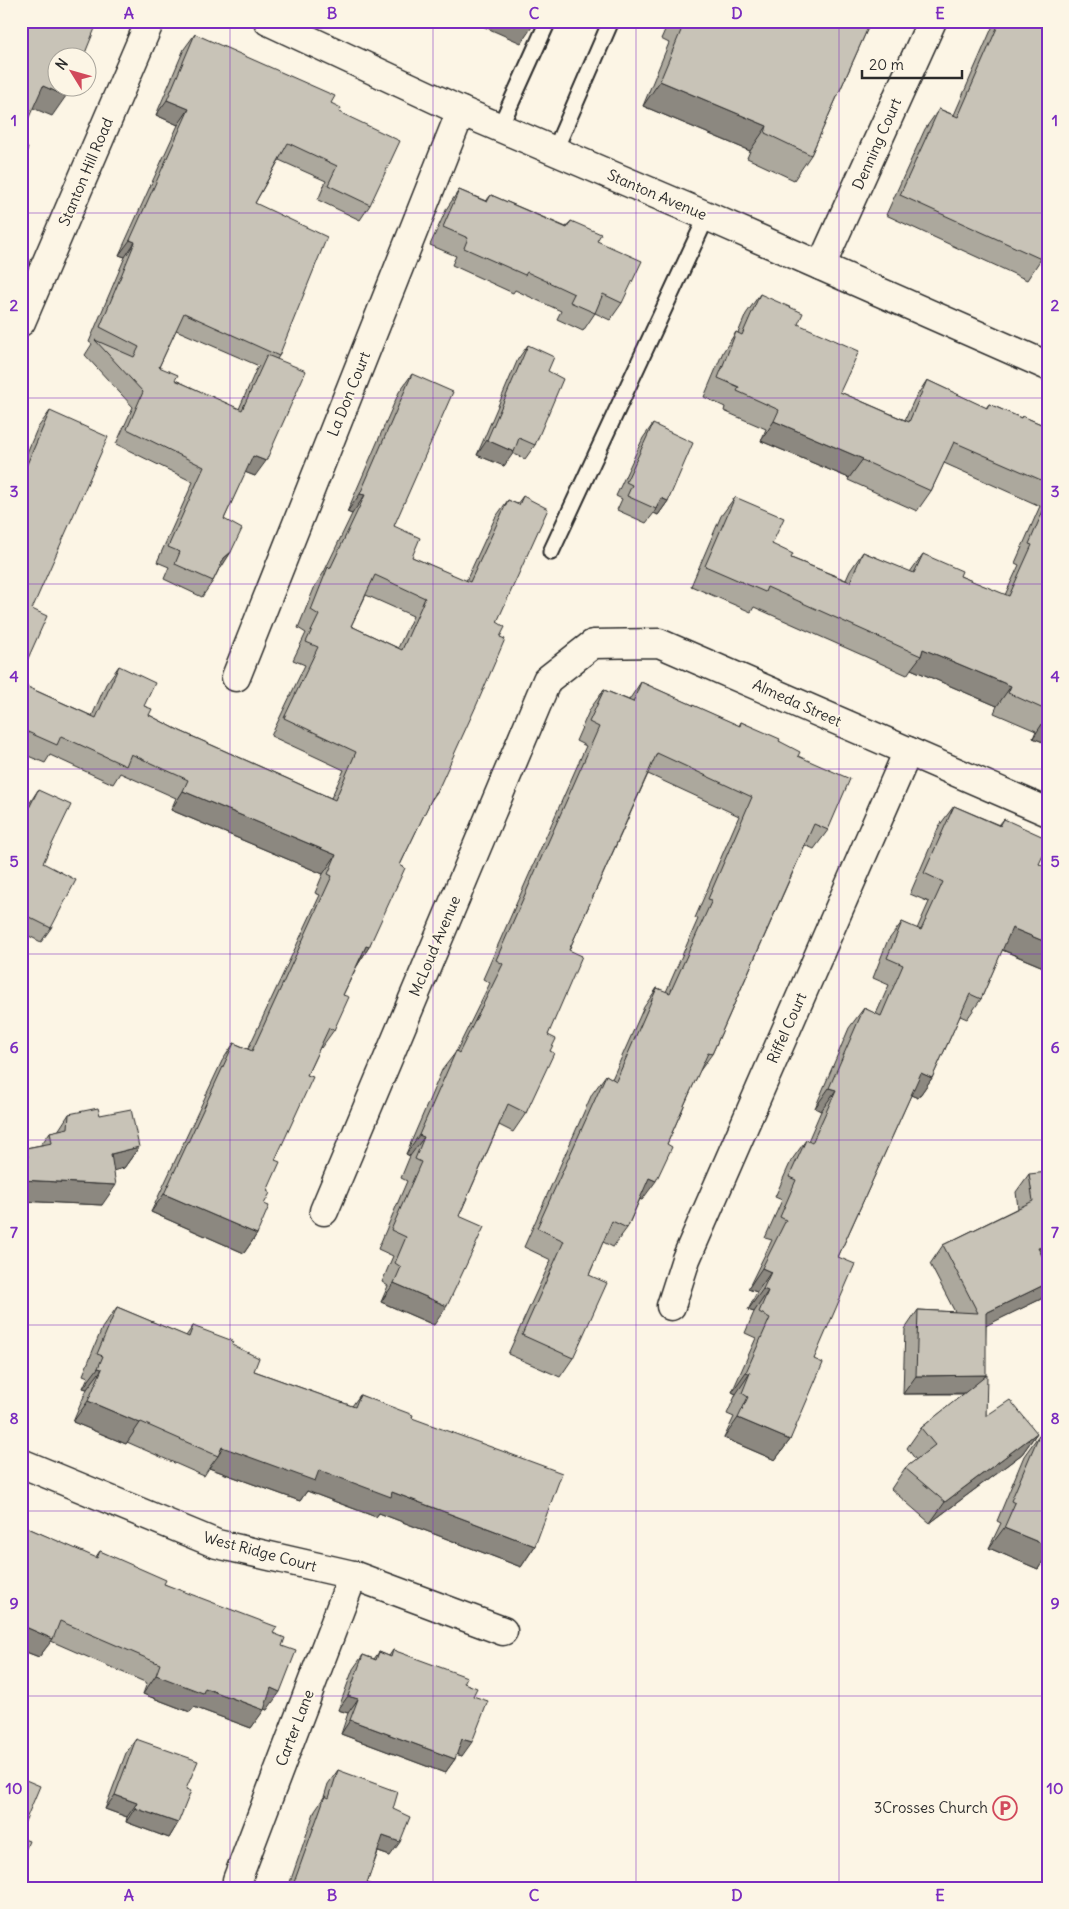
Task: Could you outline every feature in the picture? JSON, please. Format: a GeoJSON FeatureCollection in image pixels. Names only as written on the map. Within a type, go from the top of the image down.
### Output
{"type":"FeatureCollection","features":[{"type":"Feature","properties":{"kind":"street","name":"Stanton Hill Road"},"geometry":{"type":"LineString","coordinates":[[21,322],[150,21]]}},
{"type":"Feature","properties":{"kind":"street","name":"Stanton Avenue"},"geometry":{"type":"LineString","coordinates":[[268,21],[462,112],[555,150],[1048,366]]}},
{"type":"Feature","properties":{"kind":"street","name":"Denning Court"},"geometry":{"type":"LineString","coordinates":[[822,266],[932,21]]}},
{"type":"Feature","properties":{"kind":"street","name":"La Don Court"},"geometry":{"type":"LineString","coordinates":[[236,677],[462,112]]}},
{"type":"Feature","properties":{"kind":"street","name":"Almeda Street"},"geometry":{"type":"LineString","coordinates":[[547,680],[593,644],[659,643],[1048,812]]}},
{"type":"Feature","properties":{"kind":"street","name":"McLoud Avenue"},"geometry":{"type":"LineString","coordinates":[[324,1211],[547,680]]}},
{"type":"Feature","properties":{"kind":"street","name":"Riffel Court"},"geometry":{"type":"LineString","coordinates":[[671,1306],[686,1260],[908,751]]}},
{"type":"Feature","properties":{"kind":"street","name":"West Ridge Court"},"geometry":{"type":"LineString","coordinates":[[21,1463],[218,1544],[353,1575],[503,1631]]}},
{"type":"Feature","properties":{"kind":"street","name":"Carter Lane"},"geometry":{"type":"LineString","coordinates":[[237,1880],[353,1575]]}},
{"type":"Feature","properties":{"kind":"lane"},"geometry":{"type":"LineString","coordinates":[[500,127],[548,21]]}},
{"type":"Feature","properties":{"kind":"lane"},"geometry":{"type":"LineString","coordinates":[[555,150],[610,21]]}},
{"type":"Feature","properties":{"kind":"lane"},"geometry":{"type":"LineString","coordinates":[[551,552],[706,216]]}},
{"type":"Feature","properties":{"kind":"building"},"geometry":{"type":"Polygon","coordinates":[[[21,21],[98,21],[87,48],[48,48],[48,88],[43,86],[21,135],[21,21]]]}},
{"type":"Feature","properties":{"kind":"building"},"geometry":{"type":"Polygon","coordinates":[[[685,21],[871,21],[811,155],[765,133],[767,126],[660,81],[685,21]]]}},
{"type":"Feature","properties":{"kind":"building"},"geometry":{"type":"Polygon","coordinates":[[[1000,21],[1048,21],[1048,152],[1046,155],[1048,156],[1048,244],[1041,259],[900,195],[939,109],[958,117],[1000,21]]]}},
{"type":"Feature","properties":{"kind":"building"},"geometry":{"type":"Polygon","coordinates":[[[195,34],[335,96],[331,103],[341,108],[339,112],[400,141],[370,205],[328,185],[337,166],[288,143],[255,203],[327,237],[279,356],[184,313],[159,367],[178,375],[175,380],[242,410],[267,355],[306,371],[266,461],[253,456],[224,519],[242,529],[231,552],[224,558],[213,581],[175,564],[180,552],[168,547],[204,467],[127,429],[143,392],[95,340],[134,357],[139,347],[100,327],[135,242],[130,240],[189,109],[167,100],[195,34]]]}},
{"type":"Feature","properties":{"kind":"building"},"geometry":{"type":"Polygon","coordinates":[[[21,145],[28,148],[21,165],[21,145]]]}},
{"type":"Feature","properties":{"kind":"building"},"geometry":{"type":"Polygon","coordinates":[[[459,190],[487,202],[491,195],[567,228],[571,221],[601,234],[597,241],[642,261],[622,303],[603,294],[595,313],[570,302],[574,294],[527,272],[525,275],[464,248],[468,238],[443,227],[459,190]]]}},
{"type":"Feature","properties":{"kind":"building"},"geometry":{"type":"Polygon","coordinates":[[[760,294],[803,313],[798,324],[859,351],[840,392],[909,422],[927,380],[987,408],[989,404],[1048,427],[1048,483],[954,442],[931,491],[863,459],[774,421],[779,410],[737,391],[739,387],[718,378],[736,332],[742,335],[760,294]]]}},
{"type":"Feature","properties":{"kind":"building"},"geometry":{"type":"Polygon","coordinates":[[[528,345],[554,357],[548,371],[563,379],[535,445],[519,438],[514,452],[487,440],[528,345]]]}},
{"type":"Feature","properties":{"kind":"building"},"geometry":{"type":"Polygon","coordinates":[[[412,374],[453,392],[394,526],[420,538],[412,557],[470,582],[508,500],[519,505],[523,496],[548,509],[497,622],[505,627],[500,637],[505,639],[437,792],[435,792],[400,865],[405,868],[369,947],[366,946],[343,995],[349,997],[334,1030],[329,1028],[307,1075],[313,1077],[275,1160],[280,1162],[267,1191],[270,1193],[264,1204],[269,1206],[257,1234],[164,1194],[234,1043],[252,1051],[332,876],[328,874],[336,855],[183,791],[188,780],[131,754],[126,766],[61,736],[57,745],[21,729],[21,684],[96,718],[119,666],[155,683],[144,706],[152,709],[149,715],[180,731],[335,800],[356,752],[284,718],[318,647],[306,642],[319,615],[311,610],[328,567],[330,569],[365,495],[360,494],[412,374]],[[375,575],[351,626],[402,650],[425,598],[375,575]]]}},
{"type":"Feature","properties":{"kind":"building"},"geometry":{"type":"Polygon","coordinates":[[[50,411],[108,437],[32,609],[47,616],[21,674],[21,478],[50,411]]]}},
{"type":"Feature","properties":{"kind":"building"},"geometry":{"type":"Polygon","coordinates":[[[653,424],[693,443],[668,501],[661,498],[656,509],[627,496],[632,485],[626,482],[653,424]]]}},
{"type":"Feature","properties":{"kind":"building"},"geometry":{"type":"Polygon","coordinates":[[[735,497],[784,518],[772,544],[793,554],[791,558],[850,582],[863,552],[914,573],[923,554],[962,571],[960,576],[1009,596],[1032,545],[1029,544],[1048,499],[1048,711],[1008,693],[1011,686],[923,649],[921,656],[767,587],[765,592],[705,566],[735,497]]]}},
{"type":"Feature","properties":{"kind":"building"},"geometry":{"type":"Polygon","coordinates":[[[641,682],[740,726],[741,722],[780,739],[779,741],[800,752],[798,756],[850,779],[828,830],[814,824],[712,1054],[708,1053],[686,1101],[667,1144],[672,1147],[656,1181],[649,1178],[627,1228],[612,1221],[589,1275],[607,1283],[573,1358],[522,1335],[564,1241],[537,1228],[606,1075],[616,1081],[657,988],[670,993],[712,900],[708,899],[752,797],[657,753],[569,950],[582,956],[548,1035],[556,1039],[550,1051],[554,1053],[526,1113],[508,1104],[459,1216],[484,1227],[447,1306],[394,1283],[401,1267],[395,1263],[406,1237],[391,1230],[421,1162],[415,1159],[424,1137],[419,1135],[456,1051],[459,1053],[503,964],[496,960],[599,727],[589,722],[604,690],[633,702],[641,682]]]}},
{"type":"Feature","properties":{"kind":"building"},"geometry":{"type":"Polygon","coordinates":[[[38,790],[71,805],[43,863],[76,880],[51,928],[21,913],[21,824],[38,790]]]}},
{"type":"Feature","properties":{"kind":"building"},"geometry":{"type":"Polygon","coordinates":[[[954,806],[1000,826],[1004,819],[1048,839],[1048,845],[1039,864],[1048,868],[1048,943],[1012,928],[981,999],[970,994],[932,1078],[921,1073],[838,1257],[855,1264],[814,1359],[823,1363],[790,1440],[738,1418],[748,1397],[742,1393],[750,1373],[746,1372],[770,1318],[759,1312],[768,1291],[763,1289],[771,1272],[762,1268],[786,1220],[780,1217],[796,1180],[789,1177],[806,1140],[812,1143],[836,1090],[829,1088],[864,1008],[881,1016],[903,965],[887,958],[902,922],[921,930],[943,882],[924,873],[954,806]]]}},
{"type":"Feature","properties":{"kind":"building"},"geometry":{"type":"Polygon","coordinates":[[[98,1108],[100,1115],[131,1109],[139,1147],[111,1154],[116,1185],[21,1180],[21,1158],[28,1157],[26,1148],[52,1143],[50,1132],[68,1128],[69,1114],[98,1108]]]}},
{"type":"Feature","properties":{"kind":"building"},"geometry":{"type":"Polygon","coordinates":[[[1048,1172],[1048,1247],[1038,1248],[1048,1267],[1048,1283],[986,1313],[986,1375],[916,1376],[918,1310],[978,1313],[943,1245],[1033,1201],[1029,1174],[1048,1172]]]}},
{"type":"Feature","properties":{"kind":"building"},"geometry":{"type":"Polygon","coordinates":[[[117,1307],[189,1337],[193,1326],[233,1341],[232,1345],[259,1358],[254,1371],[355,1407],[360,1395],[413,1415],[412,1418],[562,1473],[535,1546],[392,1492],[391,1497],[319,1470],[315,1481],[222,1447],[218,1456],[88,1401],[102,1369],[98,1368],[103,1356],[97,1354],[117,1307]]]}},
{"type":"Feature","properties":{"kind":"building"},"geometry":{"type":"Polygon","coordinates":[[[987,1375],[986,1416],[1010,1400],[1037,1433],[945,1502],[905,1468],[935,1445],[921,1428],[987,1375]]]}},
{"type":"Feature","properties":{"kind":"building"},"geometry":{"type":"Polygon","coordinates":[[[1039,1435],[1048,1447],[1048,1546],[1004,1528],[1015,1503],[1011,1501],[1039,1435]]]}},
{"type":"Feature","properties":{"kind":"building"},"geometry":{"type":"Polygon","coordinates":[[[21,1525],[97,1558],[100,1551],[166,1580],[164,1584],[277,1627],[273,1633],[285,1638],[282,1646],[296,1651],[280,1692],[271,1688],[264,1710],[205,1688],[203,1693],[156,1675],[160,1664],[60,1621],[53,1639],[21,1625],[21,1525]]]}},
{"type":"Feature","properties":{"kind":"building"},"geometry":{"type":"Polygon","coordinates":[[[393,1650],[467,1677],[464,1683],[477,1688],[473,1696],[488,1701],[472,1742],[462,1739],[455,1759],[350,1720],[358,1699],[348,1696],[363,1655],[376,1660],[379,1652],[391,1657],[393,1650]]]}},
{"type":"Feature","properties":{"kind":"building"},"geometry":{"type":"Polygon","coordinates":[[[136,1739],[198,1761],[186,1789],[191,1791],[178,1823],[135,1808],[137,1803],[115,1795],[136,1739]]]}},
{"type":"Feature","properties":{"kind":"building"},"geometry":{"type":"Polygon","coordinates":[[[338,1770],[398,1792],[393,1809],[410,1817],[400,1842],[383,1836],[367,1883],[378,1888],[292,1888],[325,1796],[329,1798],[338,1770]]]}},
{"type":"Feature","properties":{"kind":"building"},"geometry":{"type":"Polygon","coordinates":[[[21,1778],[40,1786],[21,1831],[21,1778]]]}},
{"type":"Feature","properties":{"kind":"building"},"geometry":{"type":"Polygon","coordinates":[[[21,1838],[29,1841],[21,1860],[21,1838]]]}},
{"type":"Feature","properties":{"kind":"place","name":"3Crosses Church"},"geometry":{"type":"Point","coordinates":[1005,1808]}}]}
